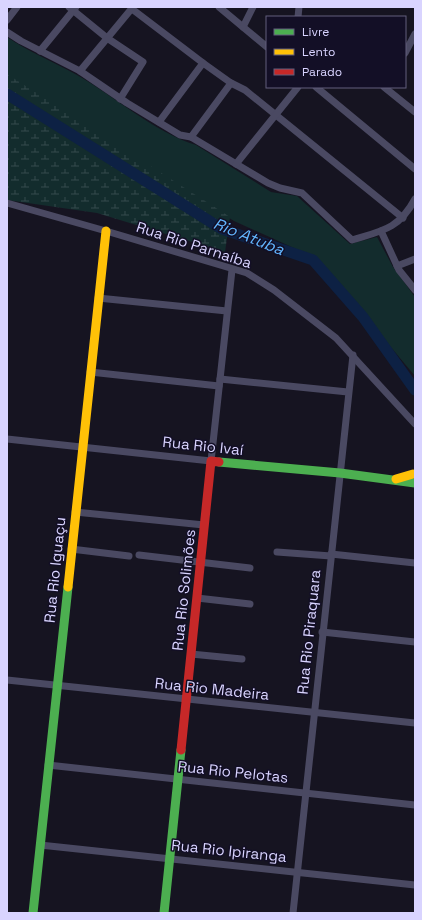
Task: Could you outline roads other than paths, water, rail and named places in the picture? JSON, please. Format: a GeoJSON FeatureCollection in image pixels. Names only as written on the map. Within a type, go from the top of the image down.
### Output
{"type":"FeatureCollection","features":[{"type":"Feature","properties":{"kind":"street"},"geometry":{"type":"LineString","coordinates":[[7,20],[17,7]]}},
{"type":"Feature","properties":{"kind":"street"},"geometry":{"type":"LineString","coordinates":[[219,7],[266,46]]}},
{"type":"Feature","properties":{"kind":"street"},"geometry":{"type":"LineString","coordinates":[[244,27],[254,7]]}},
{"type":"Feature","properties":{"kind":"street"},"geometry":{"type":"LineString","coordinates":[[40,51],[73,8],[107,38],[143,62],[120,99]]}},
{"type":"Feature","properties":{"kind":"street"},"geometry":{"type":"LineString","coordinates":[[80,71],[132,8],[203,63],[231,83],[245,90],[276,114],[403,218]]}},
{"type":"Feature","properties":{"kind":"street"},"geometry":{"type":"LineString","coordinates":[[7,32],[40,51],[80,71],[120,99],[180,135],[191,137],[274,186],[300,192],[352,240],[381,231],[403,218],[415,199]]}},
{"type":"Feature","properties":{"kind":"street"},"geometry":{"type":"LineString","coordinates":[[406,51],[415,34]]}},
{"type":"Feature","properties":{"kind":"street"},"geometry":{"type":"LineString","coordinates":[[159,122],[203,63]]}},
{"type":"Feature","properties":{"kind":"street"},"geometry":{"type":"LineString","coordinates":[[191,137],[231,83]]}},
{"type":"Feature","properties":{"kind":"street"},"geometry":{"type":"LineString","coordinates":[[236,164],[297,88]]}},
{"type":"Feature","properties":{"kind":"street"},"geometry":{"type":"LineString","coordinates":[[317,88],[415,169]]}},
{"type":"Feature","properties":{"kind":"street"},"geometry":{"type":"LineString","coordinates":[[385,88],[415,112]]}},
{"type":"Feature","properties":{"kind":"street","name":"Rua Rio Parnaíba"},"geometry":{"type":"LineString","coordinates":[[7,203],[106,231],[232,270],[247,273],[274,290],[336,338],[415,424]]}},
{"type":"Feature","properties":{"kind":"street","name":"Rua Rio Iguaçu"},"geometry":{"type":"LineString","coordinates":[[32,913],[106,231]]}},
{"type":"Feature","properties":{"kind":"street"},"geometry":{"type":"LineString","coordinates":[[381,231],[397,266],[415,290]]}},
{"type":"Feature","properties":{"kind":"street"},"geometry":{"type":"LineString","coordinates":[[397,266],[415,259]]}},
{"type":"Feature","properties":{"kind":"street","name":"Rua Rio Solimões"},"geometry":{"type":"LineString","coordinates":[[164,913],[232,270]]}},
{"type":"Feature","properties":{"kind":"street"},"geometry":{"type":"LineString","coordinates":[[98,298],[227,311]]}},
{"type":"Feature","properties":{"kind":"street","name":"Rua Rio Piraquara"},"geometry":{"type":"LineString","coordinates":[[293,913],[322,632],[353,355]]}},
{"type":"Feature","properties":{"kind":"street"},"geometry":{"type":"LineString","coordinates":[[90,372],[348,392]]}},
{"type":"Feature","properties":{"kind":"street","name":"Rua Rio Ivaí"},"geometry":{"type":"LineString","coordinates":[[7,439],[396,479],[414,477]]}},
{"type":"Feature","properties":{"kind":"street"},"geometry":{"type":"LineString","coordinates":[[75,512],[204,525]]}},
{"type":"Feature","properties":{"kind":"street"},"geometry":{"type":"LineString","coordinates":[[72,549],[129,556]]}},
{"type":"Feature","properties":{"kind":"street"},"geometry":{"type":"LineString","coordinates":[[277,552],[331,555],[415,563]]}},
{"type":"Feature","properties":{"kind":"street"},"geometry":{"type":"LineString","coordinates":[[138,556],[250,568]]}},
{"type":"Feature","properties":{"kind":"street"},"geometry":{"type":"LineString","coordinates":[[197,598],[250,604]]}},
{"type":"Feature","properties":{"kind":"street"},"geometry":{"type":"LineString","coordinates":[[322,632],[415,642]]}},
{"type":"Feature","properties":{"kind":"street"},"geometry":{"type":"LineString","coordinates":[[191,654],[242,659]]}},
{"type":"Feature","properties":{"kind":"street","name":"Rua Rio Madeira"},"geometry":{"type":"LineString","coordinates":[[7,680],[415,723]]}},
{"type":"Feature","properties":{"kind":"street","name":"Rua Rio Pelotas"},"geometry":{"type":"LineString","coordinates":[[48,765],[415,805]]}},
{"type":"Feature","properties":{"kind":"street","name":"Rua Rio Ipiranga"},"geometry":{"type":"LineString","coordinates":[[40,845],[297,871],[415,885]]}},
{"type":"Feature","properties":{"kind":"waterway","name":"Rio Atuba"},"geometry":{"type":"LineString","coordinates":[[7,94],[222,229],[313,260],[363,317],[415,390]]}}]}
